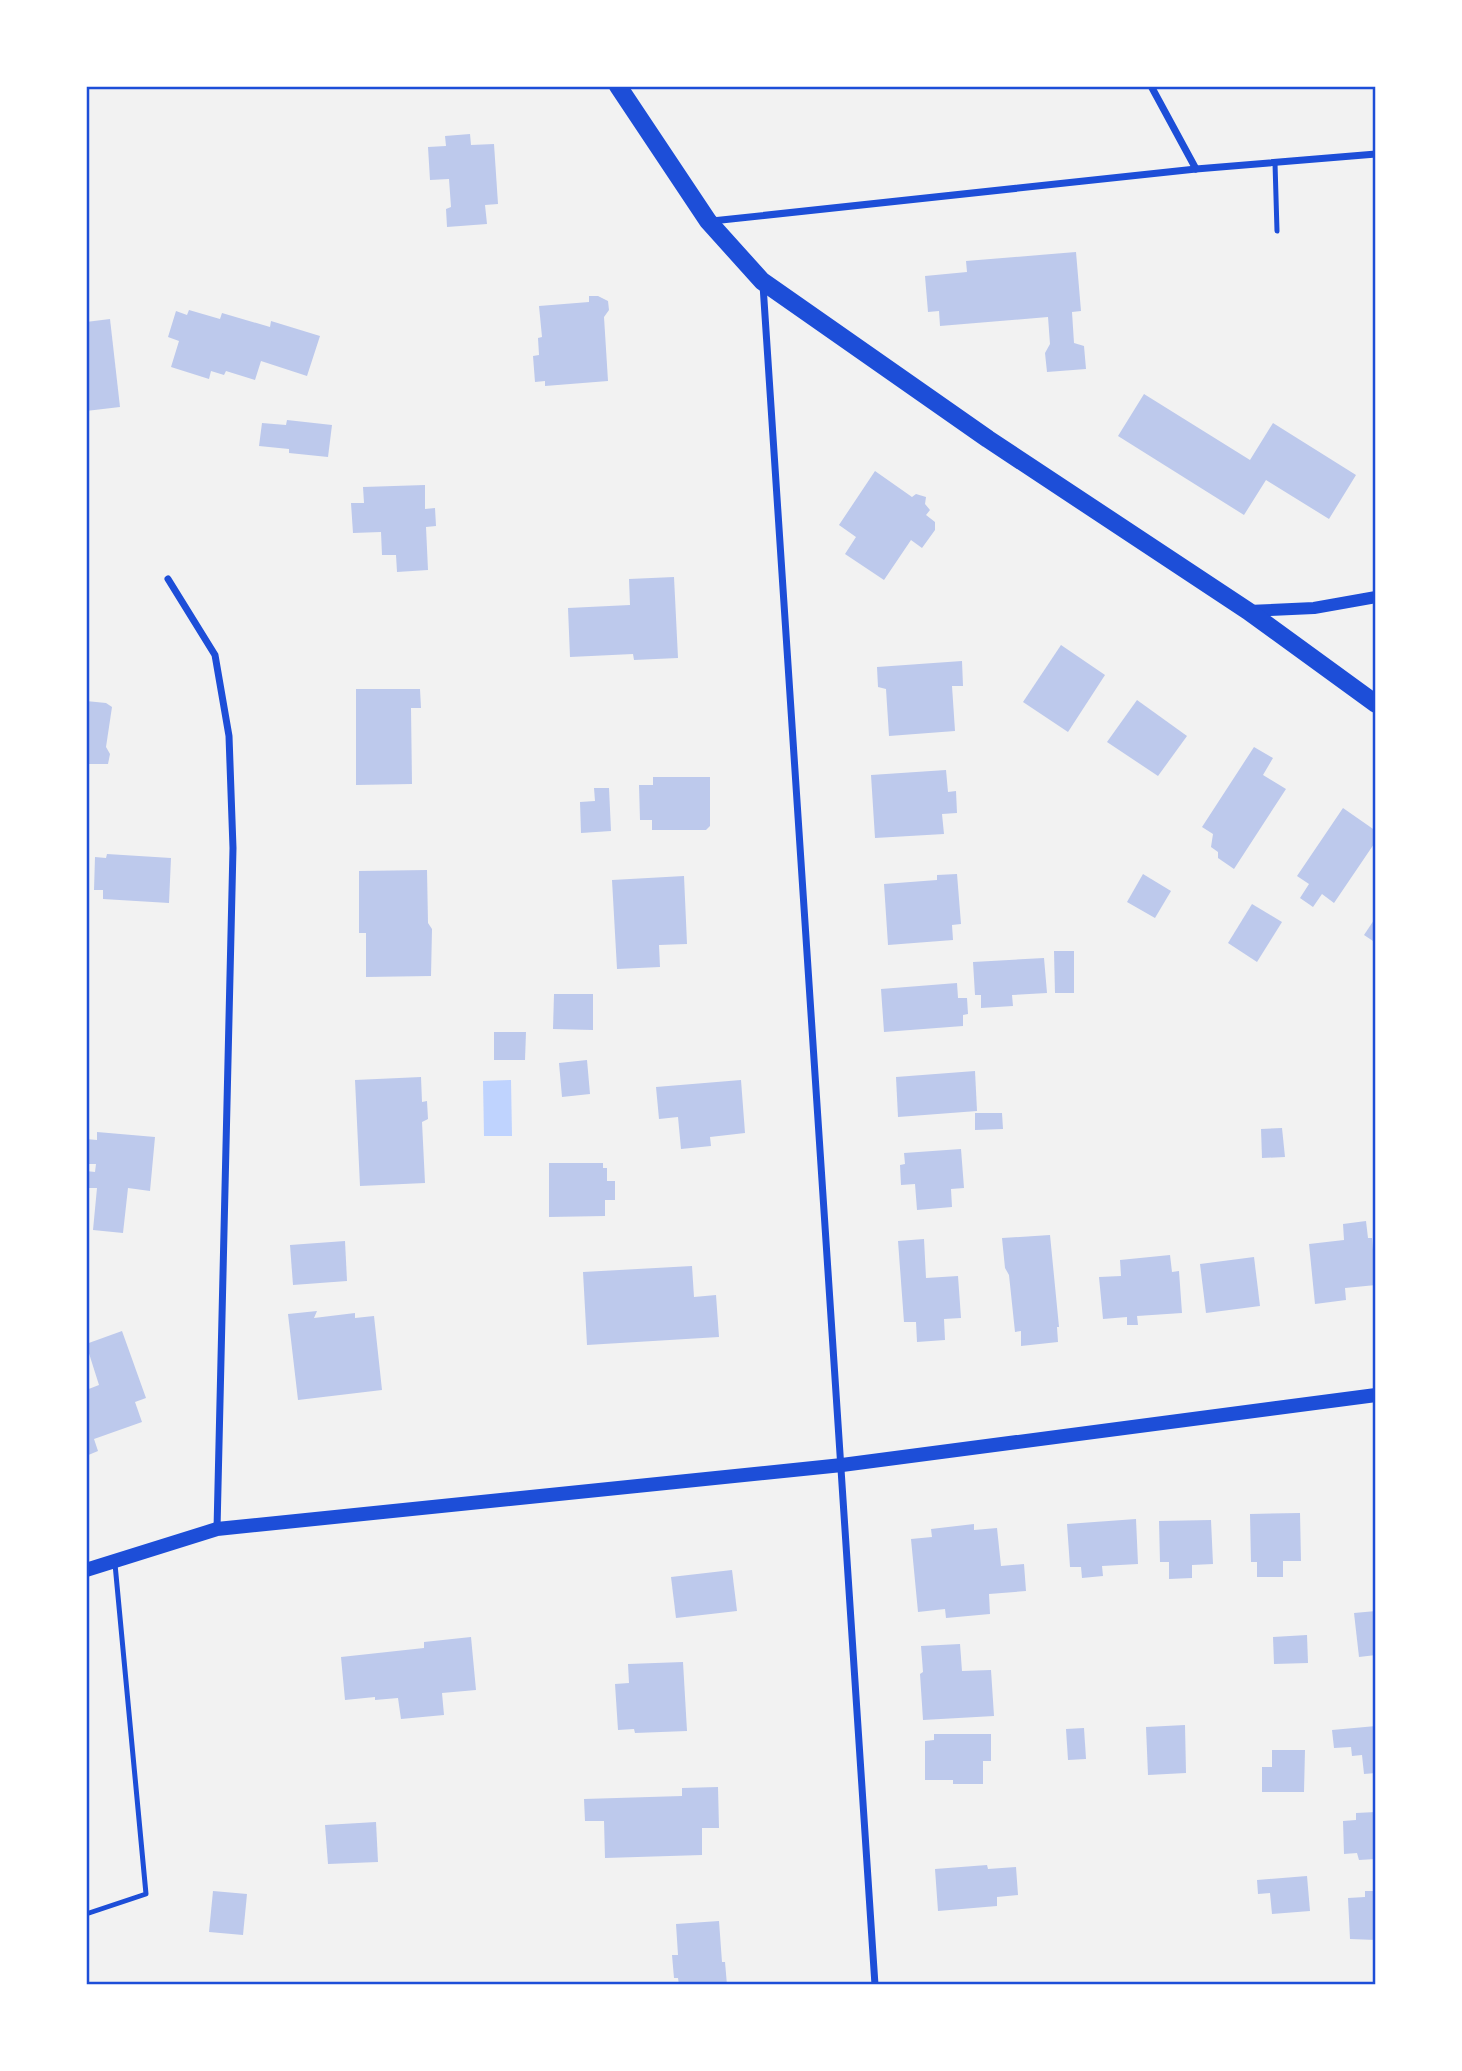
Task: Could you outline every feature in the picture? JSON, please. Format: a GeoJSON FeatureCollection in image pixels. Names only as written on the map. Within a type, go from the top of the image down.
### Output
{"type":"FeatureCollection","features":[{"type":"Feature","properties":{"kind":"main road"},"geometry":{"type":"LineString","coordinates":[[618,86],[708,221],[762,281],[988,439],[1248,611],[1376,704]]}},
{"type":"Feature","properties":{"kind":"main road"},"geometry":{"type":"LineString","coordinates":[[86,1570],[217,1529],[842,1465],[1376,1395]]}},
{"type":"Feature","properties":{"kind":"street"},"geometry":{"type":"LineString","coordinates":[[1151,86],[1196,169]]}},
{"type":"Feature","properties":{"kind":"street"},"geometry":{"type":"LineString","coordinates":[[708,221],[1196,169],[1376,154]]}},
{"type":"Feature","properties":{"kind":"street"},"geometry":{"type":"LineString","coordinates":[[762,281],[875,1985]]}},
{"type":"Feature","properties":{"kind":"street"},"geometry":{"type":"LineString","coordinates":[[168,579],[215,655],[229,736],[233,848],[217,1529]]}},
{"type":"Feature","properties":{"kind":"street"},"geometry":{"type":"LineString","coordinates":[[1248,611],[1314,608],[1376,597]]}},
{"type":"Feature","properties":{"kind":"lane"},"geometry":{"type":"LineString","coordinates":[[1275,163],[1277,231]]}},
{"type":"Feature","properties":{"kind":"lane"},"geometry":{"type":"LineString","coordinates":[[86,1914],[146,1894],[115,1560]]}},
{"type":"Feature","properties":{"kind":"water"},"geometry":{"type":"Polygon","coordinates":[[[511,1080],[512,1136],[484,1136],[483,1081],[511,1080]]]}},
{"type":"Feature","properties":{"kind":"building"},"geometry":{"type":"Polygon","coordinates":[[[470,134],[471,145],[494,144],[498,204],[485,205],[487,224],[447,227],[446,209],[451,207],[449,179],[430,180],[428,147],[446,146],[445,136],[470,134]]]}},
{"type":"Feature","properties":{"kind":"building"},"geometry":{"type":"Polygon","coordinates":[[[1076,252],[1081,311],[1072,312],[1074,343],[1084,346],[1086,369],[1047,372],[1045,353],[1050,344],[1048,317],[940,326],[939,311],[928,312],[925,276],[967,272],[966,261],[1076,252]]]}},
{"type":"Feature","properties":{"kind":"building"},"geometry":{"type":"Polygon","coordinates":[[[589,296],[598,296],[608,301],[609,310],[604,317],[608,381],[545,386],[545,381],[535,382],[533,356],[539,355],[538,338],[542,337],[539,306],[589,302],[589,296]]]}},
{"type":"Feature","properties":{"kind":"building"},"geometry":{"type":"Polygon","coordinates":[[[189,310],[220,319],[222,313],[270,327],[271,321],[320,336],[307,376],[261,361],[255,380],[226,371],[224,375],[211,371],[209,379],[171,367],[179,341],[168,337],[176,311],[187,315],[189,310]]]}},
{"type":"Feature","properties":{"kind":"building"},"geometry":{"type":"Polygon","coordinates":[[[110,319],[120,407],[86,411],[86,322],[110,319]]]}},
{"type":"Feature","properties":{"kind":"building"},"geometry":{"type":"Polygon","coordinates":[[[1144,394],[1250,460],[1273,423],[1356,475],[1329,519],[1266,480],[1244,515],[1118,436],[1144,394]]]}},
{"type":"Feature","properties":{"kind":"building"},"geometry":{"type":"Polygon","coordinates":[[[287,420],[332,425],[328,457],[289,453],[289,449],[259,446],[262,423],[286,425],[287,420]]]}},
{"type":"Feature","properties":{"kind":"building"},"geometry":{"type":"Polygon","coordinates":[[[875,471],[912,497],[916,494],[926,497],[925,504],[930,510],[926,515],[935,522],[935,530],[922,548],[911,540],[884,580],[845,554],[856,537],[839,525],[875,471]]]}},
{"type":"Feature","properties":{"kind":"building"},"geometry":{"type":"Polygon","coordinates":[[[425,485],[425,509],[435,508],[436,526],[426,527],[428,570],[397,572],[396,555],[382,555],[381,532],[353,533],[351,503],[364,503],[363,487],[425,485]]]}},
{"type":"Feature","properties":{"kind":"building"},"geometry":{"type":"Polygon","coordinates":[[[674,577],[678,658],[634,660],[633,654],[570,657],[568,608],[630,605],[629,579],[674,577]]]}},
{"type":"Feature","properties":{"kind":"building"},"geometry":{"type":"Polygon","coordinates":[[[1061,645],[1105,675],[1068,732],[1023,702],[1061,645]]]}},
{"type":"Feature","properties":{"kind":"building"},"geometry":{"type":"Polygon","coordinates":[[[962,661],[963,686],[952,686],[955,731],[889,736],[886,689],[878,687],[877,667],[962,661]]]}},
{"type":"Feature","properties":{"kind":"building"},"geometry":{"type":"Polygon","coordinates":[[[356,689],[420,689],[421,708],[411,708],[412,784],[356,785],[356,689]]]}},
{"type":"Feature","properties":{"kind":"building"},"geometry":{"type":"Polygon","coordinates":[[[1137,700],[1187,736],[1158,776],[1107,742],[1137,700]]]}},
{"type":"Feature","properties":{"kind":"building"},"geometry":{"type":"Polygon","coordinates":[[[86,701],[106,703],[112,707],[106,747],[110,754],[108,764],[86,764],[86,701]]]}},
{"type":"Feature","properties":{"kind":"building"},"geometry":{"type":"Polygon","coordinates":[[[1254,747],[1273,758],[1263,775],[1286,789],[1234,869],[1218,858],[1218,852],[1211,847],[1213,834],[1202,827],[1254,747]]]}},
{"type":"Feature","properties":{"kind":"building"},"geometry":{"type":"Polygon","coordinates":[[[946,770],[948,792],[956,791],[957,813],[942,814],[944,834],[875,838],[871,775],[946,770]]]}},
{"type":"Feature","properties":{"kind":"building"},"geometry":{"type":"Polygon","coordinates":[[[653,777],[710,777],[710,826],[706,830],[652,830],[652,820],[640,820],[639,785],[653,785],[653,777]]]}},
{"type":"Feature","properties":{"kind":"building"},"geometry":{"type":"Polygon","coordinates":[[[594,788],[609,788],[611,831],[581,833],[580,802],[595,801],[594,788]]]}},
{"type":"Feature","properties":{"kind":"building"},"geometry":{"type":"Polygon","coordinates":[[[1343,808],[1376,831],[1376,841],[1334,903],[1322,894],[1313,907],[1300,898],[1309,884],[1297,876],[1343,808]]]}},
{"type":"Feature","properties":{"kind":"building"},"geometry":{"type":"Polygon","coordinates":[[[107,854],[171,858],[169,903],[103,899],[103,890],[94,890],[95,857],[106,858],[107,854]]]}},
{"type":"Feature","properties":{"kind":"building"},"geometry":{"type":"Polygon","coordinates":[[[427,870],[428,923],[432,929],[431,976],[366,977],[366,933],[359,933],[359,871],[427,870]]]}},
{"type":"Feature","properties":{"kind":"building"},"geometry":{"type":"Polygon","coordinates":[[[957,874],[961,924],[952,925],[953,940],[888,945],[884,884],[937,880],[937,875],[957,874]]]}},
{"type":"Feature","properties":{"kind":"building"},"geometry":{"type":"Polygon","coordinates":[[[1143,874],[1171,891],[1155,918],[1127,902],[1143,874]]]}},
{"type":"Feature","properties":{"kind":"building"},"geometry":{"type":"Polygon","coordinates":[[[684,876],[687,944],[659,945],[660,967],[617,969],[612,880],[684,876]]]}},
{"type":"Feature","properties":{"kind":"building"},"geometry":{"type":"Polygon","coordinates":[[[1252,904],[1282,922],[1257,962],[1228,943],[1252,904]]]}},
{"type":"Feature","properties":{"kind":"building"},"geometry":{"type":"Polygon","coordinates":[[[1376,917],[1376,943],[1364,935],[1376,917]]]}},
{"type":"Feature","properties":{"kind":"building"},"geometry":{"type":"Polygon","coordinates":[[[1054,951],[1074,951],[1074,993],[1055,993],[1054,951]]]}},
{"type":"Feature","properties":{"kind":"building"},"geometry":{"type":"Polygon","coordinates":[[[1044,958],[1047,993],[1012,995],[1013,1006],[981,1008],[981,995],[975,995],[973,962],[1044,958]]]}},
{"type":"Feature","properties":{"kind":"building"},"geometry":{"type":"Polygon","coordinates":[[[957,983],[958,998],[967,998],[968,1014],[963,1015],[963,1026],[884,1032],[881,989],[957,983]]]}},
{"type":"Feature","properties":{"kind":"building"},"geometry":{"type":"Polygon","coordinates":[[[554,994],[593,994],[593,1030],[553,1029],[554,994]]]}},
{"type":"Feature","properties":{"kind":"building"},"geometry":{"type":"Polygon","coordinates":[[[494,1032],[526,1032],[525,1060],[494,1060],[494,1032]]]}},
{"type":"Feature","properties":{"kind":"building"},"geometry":{"type":"Polygon","coordinates":[[[587,1060],[590,1094],[562,1097],[559,1063],[587,1060]]]}},
{"type":"Feature","properties":{"kind":"building"},"geometry":{"type":"Polygon","coordinates":[[[975,1071],[977,1111],[898,1117],[896,1077],[975,1071]]]}},
{"type":"Feature","properties":{"kind":"building"},"geometry":{"type":"Polygon","coordinates":[[[421,1077],[422,1102],[427,1101],[428,1119],[422,1122],[425,1183],[360,1186],[355,1080],[421,1077]]]}},
{"type":"Feature","properties":{"kind":"building"},"geometry":{"type":"Polygon","coordinates":[[[741,1080],[745,1133],[710,1137],[711,1146],[681,1149],[678,1117],[659,1119],[656,1087],[741,1080]]]}},
{"type":"Feature","properties":{"kind":"building"},"geometry":{"type":"Polygon","coordinates":[[[975,1113],[1002,1113],[1003,1129],[975,1130],[975,1113]]]}},
{"type":"Feature","properties":{"kind":"building"},"geometry":{"type":"Polygon","coordinates":[[[1282,1128],[1285,1157],[1262,1158],[1261,1129],[1282,1128]]]}},
{"type":"Feature","properties":{"kind":"building"},"geometry":{"type":"Polygon","coordinates":[[[97,1132],[155,1137],[150,1191],[128,1188],[123,1233],[93,1230],[97,1188],[86,1188],[86,1171],[95,1172],[96,1164],[86,1164],[86,1139],[97,1140],[97,1132]]]}},
{"type":"Feature","properties":{"kind":"building"},"geometry":{"type":"Polygon","coordinates":[[[961,1149],[964,1188],[951,1189],[952,1207],[917,1210],[915,1184],[901,1185],[900,1165],[905,1164],[904,1153],[961,1149]]]}},
{"type":"Feature","properties":{"kind":"building"},"geometry":{"type":"Polygon","coordinates":[[[549,1163],[603,1163],[603,1168],[607,1168],[607,1181],[615,1181],[615,1200],[605,1200],[605,1216],[549,1217],[549,1163]]]}},
{"type":"Feature","properties":{"kind":"building"},"geometry":{"type":"Polygon","coordinates":[[[1366,1221],[1368,1238],[1372,1238],[1376,1285],[1345,1288],[1346,1300],[1315,1304],[1309,1244],[1344,1240],[1343,1224],[1366,1221]]]}},
{"type":"Feature","properties":{"kind":"building"},"geometry":{"type":"Polygon","coordinates":[[[1050,1235],[1059,1327],[1058,1342],[1021,1346],[1021,1331],[1015,1332],[1002,1238],[1050,1235]]]}},
{"type":"Feature","properties":{"kind":"building"},"geometry":{"type":"Polygon","coordinates":[[[924,1239],[926,1278],[958,1276],[961,1318],[944,1319],[945,1340],[917,1342],[916,1322],[904,1322],[898,1241],[924,1239]]]}},
{"type":"Feature","properties":{"kind":"building"},"geometry":{"type":"Polygon","coordinates":[[[345,1241],[347,1281],[293,1285],[290,1245],[345,1241]]]}},
{"type":"Feature","properties":{"kind":"building"},"geometry":{"type":"Polygon","coordinates":[[[1170,1255],[1172,1272],[1179,1271],[1182,1313],[1137,1316],[1138,1325],[1127,1325],[1127,1317],[1103,1319],[1099,1277],[1121,1276],[1120,1260],[1170,1255]]]}},
{"type":"Feature","properties":{"kind":"building"},"geometry":{"type":"Polygon","coordinates":[[[1254,1257],[1260,1306],[1206,1313],[1200,1264],[1254,1257]]]}},
{"type":"Feature","properties":{"kind":"building"},"geometry":{"type":"Polygon","coordinates":[[[692,1266],[694,1297],[716,1295],[719,1337],[587,1345],[583,1272],[692,1266]]]}},
{"type":"Feature","properties":{"kind":"building"},"geometry":{"type":"Polygon","coordinates":[[[317,1311],[314,1318],[355,1313],[355,1318],[374,1316],[382,1390],[298,1400],[288,1314],[317,1311]]]}},
{"type":"Feature","properties":{"kind":"building"},"geometry":{"type":"Polygon","coordinates":[[[122,1331],[146,1398],[135,1402],[142,1422],[94,1439],[98,1451],[86,1456],[86,1390],[99,1385],[86,1344],[122,1331]]]}},
{"type":"Feature","properties":{"kind":"building"},"geometry":{"type":"Polygon","coordinates":[[[1300,1513],[1301,1561],[1283,1561],[1283,1577],[1257,1577],[1257,1562],[1251,1562],[1250,1514],[1300,1513]]]}},
{"type":"Feature","properties":{"kind":"building"},"geometry":{"type":"Polygon","coordinates":[[[1136,1519],[1138,1564],[1102,1566],[1103,1576],[1082,1578],[1081,1567],[1070,1567],[1067,1524],[1136,1519]]]}},
{"type":"Feature","properties":{"kind":"building"},"geometry":{"type":"Polygon","coordinates":[[[1211,1520],[1213,1564],[1192,1565],[1192,1578],[1169,1579],[1169,1562],[1160,1562],[1159,1521],[1211,1520]]]}},
{"type":"Feature","properties":{"kind":"building"},"geometry":{"type":"Polygon","coordinates":[[[974,1524],[974,1530],[997,1528],[1001,1566],[1024,1564],[1026,1591],[989,1594],[990,1614],[946,1618],[945,1609],[918,1612],[911,1539],[932,1537],[931,1529],[974,1524]]]}},
{"type":"Feature","properties":{"kind":"building"},"geometry":{"type":"Polygon","coordinates":[[[732,1570],[737,1611],[676,1618],[671,1577],[732,1570]]]}},
{"type":"Feature","properties":{"kind":"building"},"geometry":{"type":"Polygon","coordinates":[[[1376,1611],[1376,1655],[1359,1657],[1354,1613],[1376,1611]]]}},
{"type":"Feature","properties":{"kind":"building"},"geometry":{"type":"Polygon","coordinates":[[[1307,1635],[1308,1663],[1274,1664],[1273,1637],[1307,1635]]]}},
{"type":"Feature","properties":{"kind":"building"},"geometry":{"type":"Polygon","coordinates":[[[471,1637],[476,1690],[442,1693],[444,1715],[401,1719],[398,1698],[345,1700],[341,1657],[424,1648],[424,1642],[471,1637]]]}},
{"type":"Feature","properties":{"kind":"building"},"geometry":{"type":"Polygon","coordinates":[[[960,1644],[962,1671],[991,1670],[994,1716],[923,1720],[921,1646],[960,1644]]]}},
{"type":"Feature","properties":{"kind":"building"},"geometry":{"type":"Polygon","coordinates":[[[683,1662],[687,1731],[635,1733],[634,1729],[618,1730],[615,1684],[629,1683],[628,1664],[683,1662]]]}},
{"type":"Feature","properties":{"kind":"building"},"geometry":{"type":"Polygon","coordinates":[[[1185,1725],[1186,1773],[1148,1775],[1146,1727],[1185,1725]]]}},
{"type":"Feature","properties":{"kind":"building"},"geometry":{"type":"Polygon","coordinates":[[[1376,1726],[1376,1773],[1364,1774],[1362,1755],[1352,1756],[1351,1747],[1334,1748],[1332,1730],[1376,1726]]]}},
{"type":"Feature","properties":{"kind":"building"},"geometry":{"type":"Polygon","coordinates":[[[1084,1728],[1086,1759],[1068,1760],[1066,1729],[1084,1728]]]}},
{"type":"Feature","properties":{"kind":"building"},"geometry":{"type":"Polygon","coordinates":[[[934,1734],[991,1734],[991,1761],[983,1761],[983,1784],[925,1780],[925,1741],[934,1740],[934,1734]]]}},
{"type":"Feature","properties":{"kind":"building"},"geometry":{"type":"Polygon","coordinates":[[[1272,1750],[1305,1750],[1304,1792],[1262,1792],[1262,1767],[1272,1767],[1272,1750]]]}},
{"type":"Feature","properties":{"kind":"building"},"geometry":{"type":"Polygon","coordinates":[[[718,1787],[719,1828],[702,1828],[702,1855],[605,1858],[604,1821],[585,1821],[584,1799],[682,1796],[682,1788],[718,1787]]]}},
{"type":"Feature","properties":{"kind":"building"},"geometry":{"type":"Polygon","coordinates":[[[1376,1812],[1376,1859],[1359,1860],[1357,1853],[1344,1854],[1343,1821],[1356,1820],[1356,1813],[1376,1812]]]}},
{"type":"Feature","properties":{"kind":"building"},"geometry":{"type":"Polygon","coordinates":[[[376,1822],[378,1862],[328,1864],[325,1825],[376,1822]]]}},
{"type":"Feature","properties":{"kind":"building"},"geometry":{"type":"Polygon","coordinates":[[[987,1865],[988,1869],[1016,1867],[1018,1895],[997,1897],[997,1906],[938,1911],[935,1869],[987,1865]]]}},
{"type":"Feature","properties":{"kind":"building"},"geometry":{"type":"Polygon","coordinates":[[[1307,1876],[1310,1911],[1272,1914],[1270,1893],[1258,1894],[1257,1880],[1307,1876]]]}},
{"type":"Feature","properties":{"kind":"building"},"geometry":{"type":"Polygon","coordinates":[[[213,1891],[247,1894],[243,1935],[209,1932],[213,1891]]]}},
{"type":"Feature","properties":{"kind":"building"},"geometry":{"type":"Polygon","coordinates":[[[1365,1891],[1376,1891],[1376,1940],[1350,1939],[1348,1898],[1365,1897],[1365,1891]]]}},
{"type":"Feature","properties":{"kind":"building"},"geometry":{"type":"Polygon","coordinates":[[[719,1921],[722,1962],[725,1962],[727,1985],[679,1985],[678,1978],[674,1978],[672,1955],[678,1955],[676,1924],[719,1921]]]}}]}
